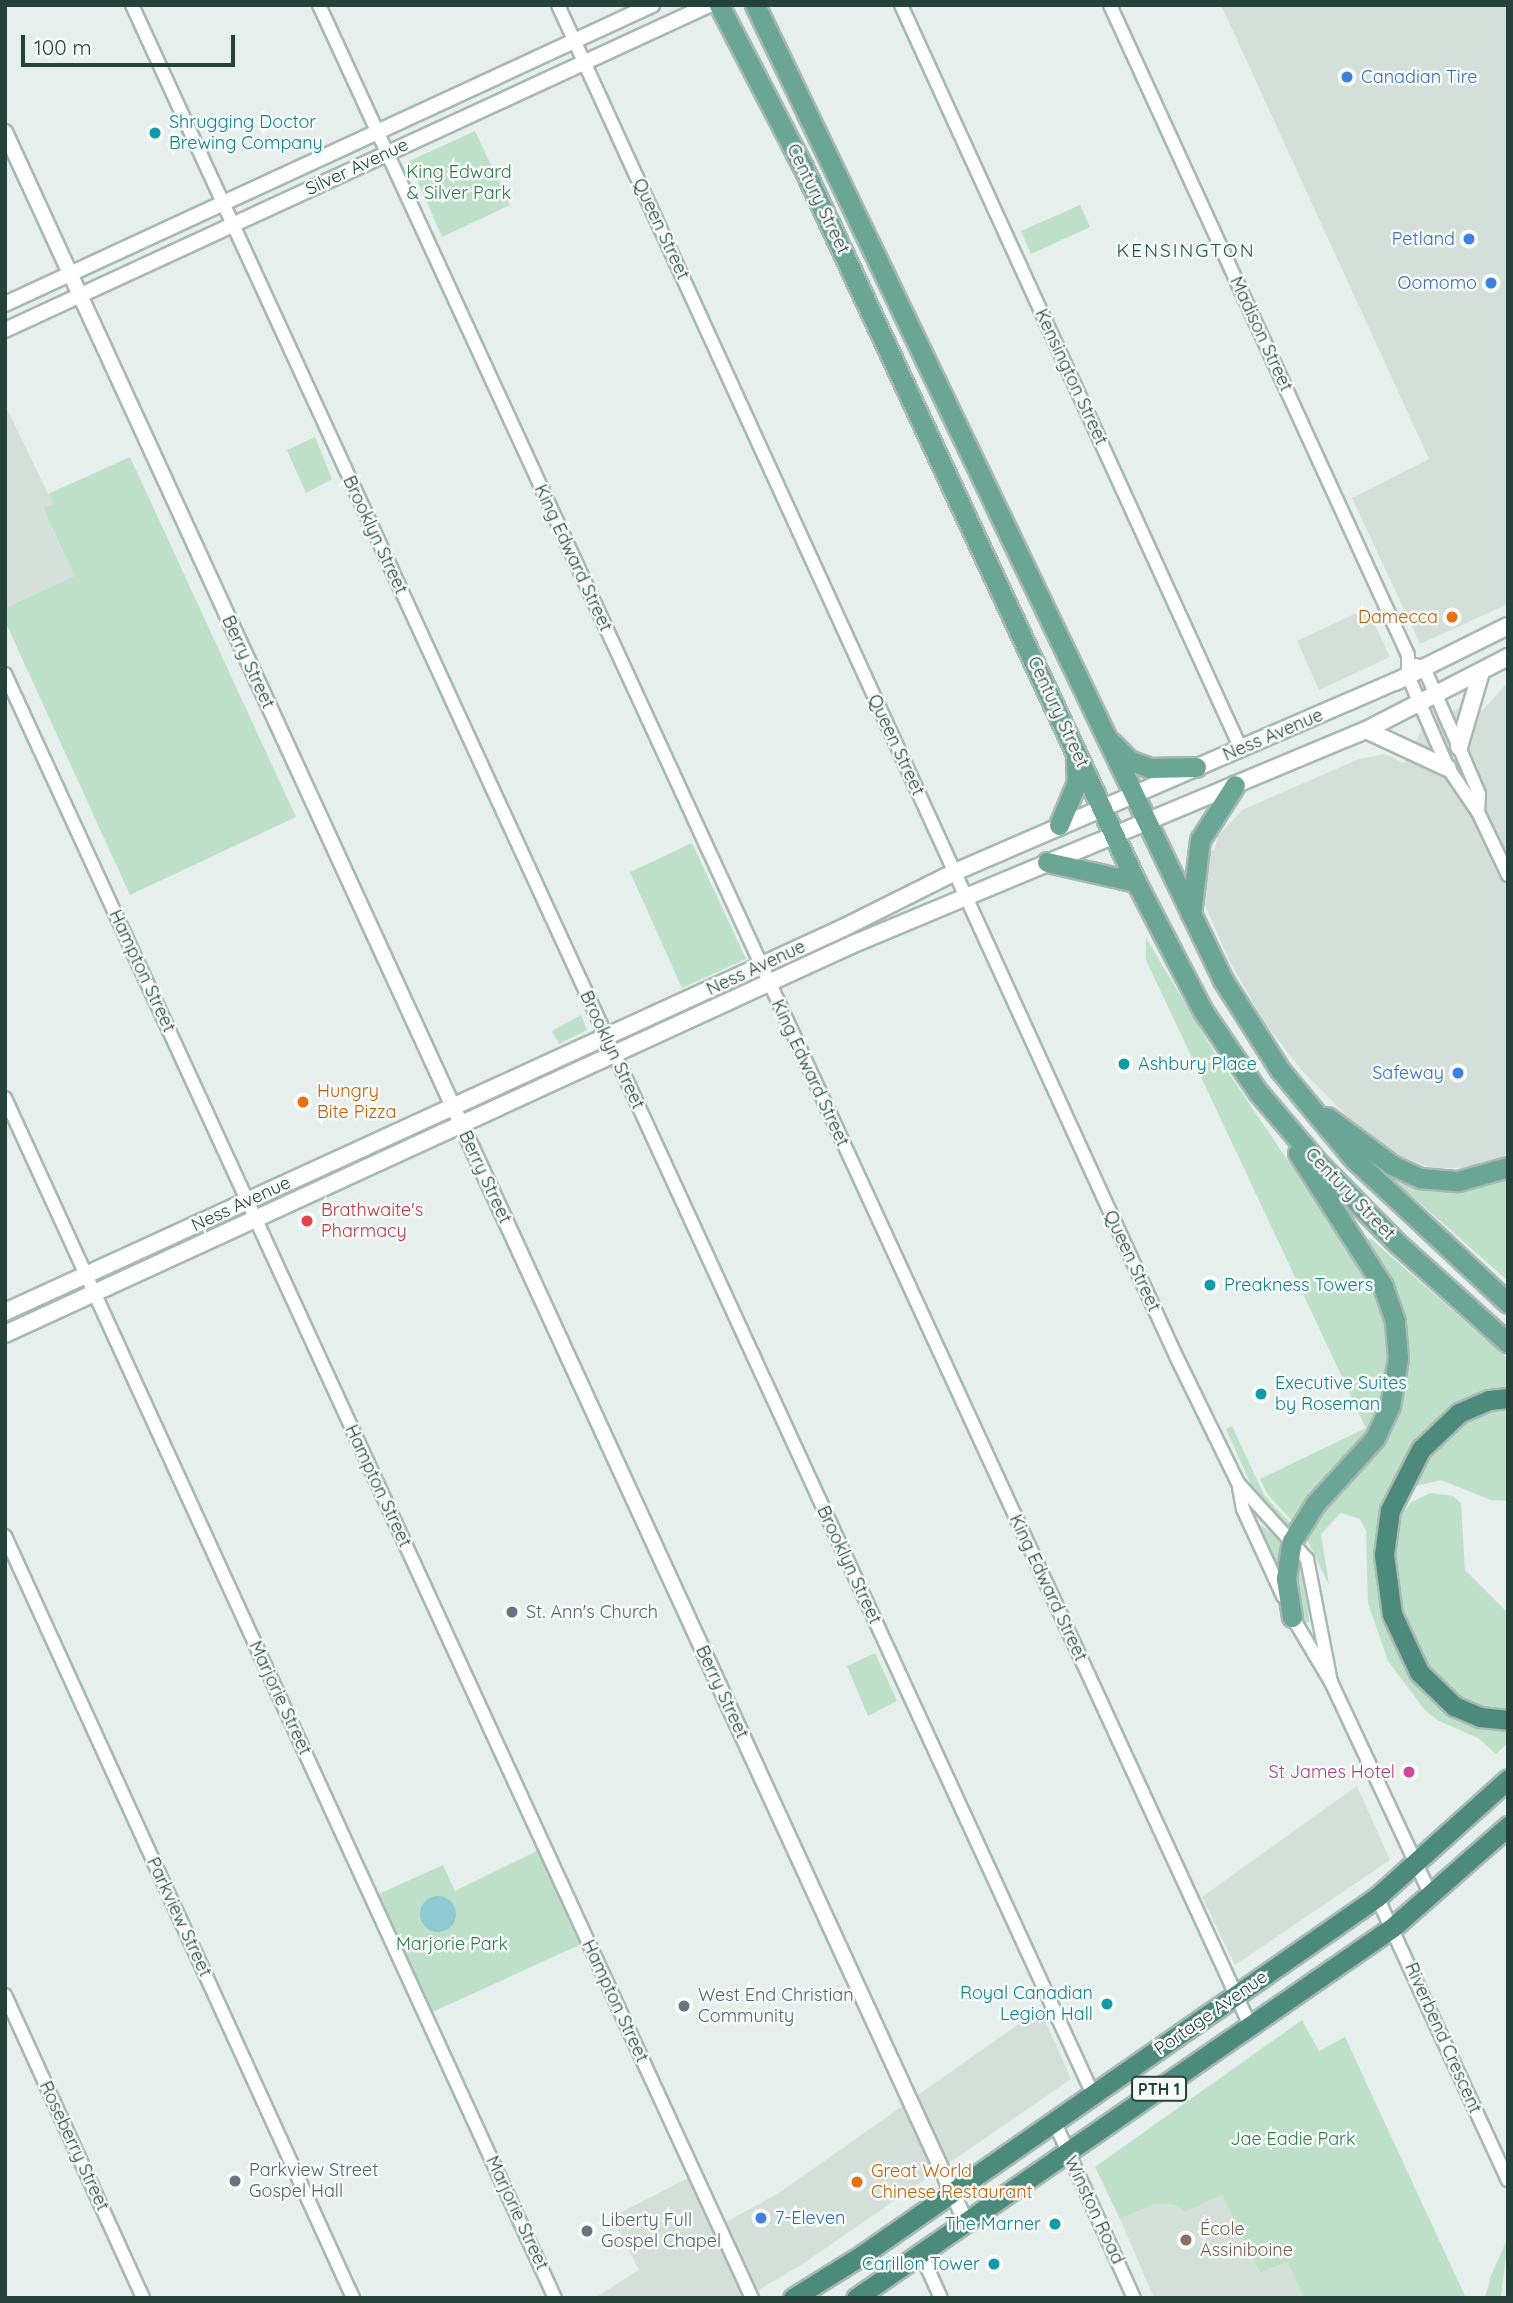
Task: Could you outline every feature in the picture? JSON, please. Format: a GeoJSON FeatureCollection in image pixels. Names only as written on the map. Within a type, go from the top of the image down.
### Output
{"type":"FeatureCollection","features":[{"type":"Feature","properties":{"kind":"highway"},"geometry":{"type":"LineString","coordinates":[[1508,1398],[1489,1400],[1459,1413],[1421,1449],[1391,1510],[1384,1555],[1392,1614],[1419,1672],[1454,1706],[1480,1717],[1508,1720]]}},
{"type":"Feature","properties":{"kind":"highway","name":"Portage Avenue"},"geometry":{"type":"LineString","coordinates":[[793,2298],[1054,2122],[1377,1896],[1417,1866],[1508,1779]]}},
{"type":"Feature","properties":{"kind":"highway","name":"Portage Avenue"},"geometry":{"type":"LineString","coordinates":[[856,2298],[1393,1927],[1432,1898],[1508,1826]]}},
{"type":"Feature","properties":{"kind":"main road","name":"Century Street"},"geometry":{"type":"LineString","coordinates":[[719,5],[878,323],[1136,882],[1215,1031],[1279,1118],[1397,1243],[1508,1343]]}},
{"type":"Feature","properties":{"kind":"main road","name":"Century Street"},"geometry":{"type":"LineString","coordinates":[[755,5],[1130,795],[1191,919],[1258,1039],[1300,1096],[1385,1191],[1508,1303]]}},
{"type":"Feature","properties":{"kind":"main road","name":"Ness Avenue"},"geometry":{"type":"LineString","coordinates":[[5,1312],[761,966],[955,872],[1241,749],[1508,626]]}},
{"type":"Feature","properties":{"kind":"main road","name":"Ness Avenue"},"geometry":{"type":"LineString","coordinates":[[5,1334],[768,982],[1143,821],[1366,730],[1508,657]]}},
{"type":"Feature","properties":{"kind":"main road"},"geometry":{"type":"LineString","coordinates":[[1459,747],[1481,672]]}},
{"type":"Feature","properties":{"kind":"main road"},"geometry":{"type":"LineString","coordinates":[[1366,730],[1448,768]]}},
{"type":"Feature","properties":{"kind":"main road"},"geometry":{"type":"LineString","coordinates":[[1100,731],[1129,760],[1150,768],[1196,767]]}},
{"type":"Feature","properties":{"kind":"main road"},"geometry":{"type":"LineString","coordinates":[[1059,825],[1077,782],[1076,751]]}},
{"type":"Feature","properties":{"kind":"main road"},"geometry":{"type":"LineString","coordinates":[[1191,919],[1200,841],[1235,785]]}},
{"type":"Feature","properties":{"kind":"main road"},"geometry":{"type":"LineString","coordinates":[[1047,862],[1136,882]]}},
{"type":"Feature","properties":{"kind":"main road"},"geometry":{"type":"LineString","coordinates":[[1300,1096],[1411,1175],[1458,1181],[1508,1167]]}},
{"type":"Feature","properties":{"kind":"main road"},"geometry":{"type":"LineString","coordinates":[[1279,1118],[1318,1188],[1383,1286],[1398,1346],[1393,1394],[1375,1438],[1315,1504],[1292,1541],[1286,1570],[1292,1617]]}},
{"type":"Feature","properties":{"kind":"street","name":"Brooklyn Street"},"geometry":{"type":"LineString","coordinates":[[132,5],[1093,2094]]}},
{"type":"Feature","properties":{"kind":"street","name":"King Edward Street"},"geometry":{"type":"LineString","coordinates":[[319,5],[1250,2025]]}},
{"type":"Feature","properties":{"kind":"street","name":"Queen Street"},"geometry":{"type":"LineString","coordinates":[[558,5],[966,897],[1238,1483],[1265,1517],[1292,1541],[1312,1571],[1331,1682]]}},
{"type":"Feature","properties":{"kind":"street","name":"Silver Avenue"},"geometry":{"type":"LineString","coordinates":[[5,304],[652,5]]}},
{"type":"Feature","properties":{"kind":"street","name":"Silver Avenue"},"geometry":{"type":"LineString","coordinates":[[5,330],[709,5]]}},
{"type":"Feature","properties":{"kind":"street","name":"Kensington Street"},"geometry":{"type":"LineString","coordinates":[[901,5],[1241,749]]}},
{"type":"Feature","properties":{"kind":"street","name":"Madison Street"},"geometry":{"type":"LineString","coordinates":[[1110,5],[1414,669],[1420,703],[1448,768],[1478,812],[1508,875]]}},
{"type":"Feature","properties":{"kind":"street","name":"Berry Street"},"geometry":{"type":"LineString","coordinates":[[5,132],[966,2222]]}},
{"type":"Feature","properties":{"kind":"street","name":"Madison Street"},"geometry":{"type":"LineString","coordinates":[[1414,669],[1436,695],[1479,794],[1478,812]]}},
{"type":"Feature","properties":{"kind":"street","name":"Hampton Street"},"geometry":{"type":"LineString","coordinates":[[5,674],[752,2298]]}},
{"type":"Feature","properties":{"kind":"street","name":"Marjorie Street"},"geometry":{"type":"LineString","coordinates":[[5,1098],[555,2298]]}},
{"type":"Feature","properties":{"kind":"street","name":"Queen Street"},"geometry":{"type":"LineString","coordinates":[[1238,1483],[1243,1509],[1292,1617],[1331,1682],[1432,1898]]}},
{"type":"Feature","properties":{"kind":"street","name":"Parkview Street"},"geometry":{"type":"LineString","coordinates":[[5,1536],[353,2298]]}},
{"type":"Feature","properties":{"kind":"street","name":"Riverbend Crescent"},"geometry":{"type":"LineString","coordinates":[[1377,1896],[1508,2180]]}},
{"type":"Feature","properties":{"kind":"street","name":"Roseberry Street"},"geometry":{"type":"LineString","coordinates":[[5,1994],[144,2298]]}},
{"type":"Feature","properties":{"kind":"street","name":"Winston Road"},"geometry":{"type":"LineString","coordinates":[[1054,2122],[1134,2298]]}},
{"type":"Feature","properties":{"kind":"street"},"geometry":{"type":"LineString","coordinates":[[921,2254],[941,2298]]}},
{"type":"Feature","properties":{"kind":"shaded area"},"geometry":{"type":"Polygon","coordinates":[[[1221,5],[1508,5],[1508,604],[1420,644],[1352,498],[1429,459],[1221,5]]]}},
{"type":"Feature","properties":{"kind":"shaded area"},"geometry":{"type":"Polygon","coordinates":[[[5,405],[53,504],[43,509],[74,576],[5,608],[5,405]]]}},
{"type":"Feature","properties":{"kind":"shaded area"},"geometry":{"type":"Polygon","coordinates":[[[1367,608],[1390,657],[1319,690],[1297,641],[1367,608]]]}},
{"type":"Feature","properties":{"kind":"shaded area"},"geometry":{"type":"Polygon","coordinates":[[[1508,682],[1508,1155],[1476,1167],[1434,1169],[1403,1157],[1355,1124],[1304,1073],[1264,1022],[1228,958],[1205,905],[1201,875],[1206,849],[1214,851],[1218,836],[1242,810],[1359,759],[1385,754],[1404,763],[1424,725],[1461,707],[1482,711],[1508,682]]]}},
{"type":"Feature","properties":{"kind":"shaded area"},"geometry":{"type":"Polygon","coordinates":[[[1357,1786],[1390,1860],[1235,1965],[1202,1897],[1357,1786]]]}},
{"type":"Feature","properties":{"kind":"shaded area"},"geometry":{"type":"Polygon","coordinates":[[[1040,2009],[1071,2079],[801,2265],[745,2298],[595,2298],[639,2270],[612,2217],[690,2177],[715,2228],[779,2193],[1040,2009]]]}},
{"type":"Feature","properties":{"kind":"shaded area","name":"École Assiniboine"},"geometry":{"type":"Polygon","coordinates":[[[1222,2195],[1260,2273],[1287,2262],[1304,2298],[1154,2298],[1120,2219],[1155,2204],[1175,2205],[1186,2211],[1222,2195]]]}},
{"type":"Feature","properties":{"kind":"green space","name":"King Edward & Silver Park"},"geometry":{"type":"Polygon","coordinates":[[[475,131],[510,205],[442,237],[409,161],[475,131]]]}},
{"type":"Feature","properties":{"kind":"green space"},"geometry":{"type":"Polygon","coordinates":[[[1080,205],[1090,227],[1031,254],[1021,231],[1080,205]]]}},
{"type":"Feature","properties":{"kind":"green space"},"geometry":{"type":"Polygon","coordinates":[[[315,437],[332,479],[306,493],[287,450],[315,437]]]}},
{"type":"Feature","properties":{"kind":"green space"},"geometry":{"type":"Polygon","coordinates":[[[130,457],[296,817],[130,895],[5,621],[5,608],[74,576],[43,508],[53,504],[48,494],[130,457]]]}},
{"type":"Feature","properties":{"kind":"green space"},"geometry":{"type":"Polygon","coordinates":[[[692,843],[746,959],[682,988],[630,872],[692,843]]]}},
{"type":"Feature","properties":{"kind":"green space"},"geometry":{"type":"Polygon","coordinates":[[[1146,938],[1213,1050],[1384,1303],[1392,1353],[1378,1420],[1293,1522],[1268,1495],[1260,1479],[1366,1428],[1146,960],[1146,938]]]}},
{"type":"Feature","properties":{"kind":"green space"},"geometry":{"type":"Polygon","coordinates":[[[581,1015],[587,1030],[559,1044],[552,1031],[581,1015]]]}},
{"type":"Feature","properties":{"kind":"green space"},"geometry":{"type":"Polygon","coordinates":[[[1386,1173],[1471,1187],[1508,1174],[1508,1281],[1386,1173]]]}},
{"type":"Feature","properties":{"kind":"green space"},"geometry":{"type":"Polygon","coordinates":[[[1370,1238],[1508,1359],[1508,1391],[1442,1414],[1408,1455],[1396,1478],[1387,1624],[1411,1673],[1508,1727],[1508,1743],[1496,1754],[1478,1738],[1437,1720],[1424,1709],[1388,1661],[1368,1603],[1366,1531],[1360,1519],[1341,1513],[1321,1534],[1329,1585],[1304,1533],[1373,1452],[1403,1381],[1364,1242],[1370,1238]]]}},
{"type":"Feature","properties":{"kind":"green space"},"geometry":{"type":"Polygon","coordinates":[[[1508,1405],[1508,1501],[1491,1500],[1441,1480],[1408,1488],[1433,1443],[1471,1413],[1508,1405]]]}},
{"type":"Feature","properties":{"kind":"green space"},"geometry":{"type":"Polygon","coordinates":[[[1232,1426],[1264,1495],[1292,1525],[1289,1528],[1256,1496],[1226,1429],[1232,1426]]]}},
{"type":"Feature","properties":{"kind":"green space"},"geometry":{"type":"Polygon","coordinates":[[[1430,1493],[1453,1496],[1461,1503],[1465,1570],[1508,1613],[1508,1713],[1469,1705],[1434,1679],[1405,1631],[1392,1576],[1396,1523],[1410,1503],[1430,1493]]]}},
{"type":"Feature","properties":{"kind":"green space"},"geometry":{"type":"Polygon","coordinates":[[[1257,1523],[1281,1541],[1277,1572],[1257,1523]]]}},
{"type":"Feature","properties":{"kind":"green space"},"geometry":{"type":"Polygon","coordinates":[[[1299,1559],[1306,1579],[1309,1622],[1305,1623],[1294,1583],[1299,1559]]]}},
{"type":"Feature","properties":{"kind":"green space"},"geometry":{"type":"Polygon","coordinates":[[[875,1653],[897,1701],[868,1716],[847,1666],[875,1653]]]}},
{"type":"Feature","properties":{"kind":"green space","name":"Marjorie Park"},"geometry":{"type":"Polygon","coordinates":[[[545,1847],[588,1941],[426,2015],[372,1897],[443,1865],[455,1891],[545,1847]]]}},
{"type":"Feature","properties":{"kind":"green space","name":"Jae Eadie Park"},"geometry":{"type":"Polygon","coordinates":[[[1302,2020],[1319,2051],[1345,2037],[1466,2298],[1304,2298],[1287,2262],[1260,2273],[1222,2195],[1185,2212],[1175,2205],[1155,2204],[1120,2219],[1095,2167],[1302,2020]]]}},
{"type":"Feature","properties":{"kind":"green space"},"geometry":{"type":"Polygon","coordinates":[[[1508,2237],[1501,2298],[1485,2298],[1491,2276],[1508,2237]]]}},
{"type":"Feature","properties":{"kind":"water"},"geometry":{"type":"Polygon","coordinates":[[[438,1896],[451,1901],[456,1914],[451,1927],[438,1932],[425,1927],[420,1914],[425,1901],[438,1896]]]}},
{"type":"Feature","properties":{"kind":"place","name":"Canadian Tire"},"geometry":{"type":"Point","coordinates":[1347,77]}},
{"type":"Feature","properties":{"kind":"place","name":"Shrugging Doctor Brewing Company"},"geometry":{"type":"Point","coordinates":[155,133]}},
{"type":"Feature","properties":{"kind":"place","name":"Petland"},"geometry":{"type":"Point","coordinates":[1469,239]}},
{"type":"Feature","properties":{"kind":"place","name":"Oomomo"},"geometry":{"type":"Point","coordinates":[1491,283]}},
{"type":"Feature","properties":{"kind":"place","name":"Damecca"},"geometry":{"type":"Point","coordinates":[1452,617]}},
{"type":"Feature","properties":{"kind":"place","name":"Ashbury Place"},"geometry":{"type":"Point","coordinates":[1124,1064]}},
{"type":"Feature","properties":{"kind":"place","name":"Safeway"},"geometry":{"type":"Point","coordinates":[1458,1073]}},
{"type":"Feature","properties":{"kind":"place","name":"Hungry Bite Pizza"},"geometry":{"type":"Point","coordinates":[303,1102]}},
{"type":"Feature","properties":{"kind":"place","name":"Brathwaite's Pharmacy"},"geometry":{"type":"Point","coordinates":[307,1221]}},
{"type":"Feature","properties":{"kind":"place","name":"Preakness Towers"},"geometry":{"type":"Point","coordinates":[1210,1285]}},
{"type":"Feature","properties":{"kind":"place","name":"Executive Suites by Roseman"},"geometry":{"type":"Point","coordinates":[1261,1394]}},
{"type":"Feature","properties":{"kind":"place","name":"St. Ann's Church"},"geometry":{"type":"Point","coordinates":[512,1612]}},
{"type":"Feature","properties":{"kind":"place","name":"St James Hotel"},"geometry":{"type":"Point","coordinates":[1409,1772]}},
{"type":"Feature","properties":{"kind":"place","name":"Royal Canadian Legion Hall"},"geometry":{"type":"Point","coordinates":[1107,2004]}},
{"type":"Feature","properties":{"kind":"place","name":"West End Christian Community"},"geometry":{"type":"Point","coordinates":[684,2006]}},
{"type":"Feature","properties":{"kind":"place","name":"Parkview Street Gospel Hall"},"geometry":{"type":"Point","coordinates":[235,2181]}},
{"type":"Feature","properties":{"kind":"place","name":"Great World Chinese Restaurant"},"geometry":{"type":"Point","coordinates":[857,2182]}},
{"type":"Feature","properties":{"kind":"place","name":"7-Eleven"},"geometry":{"type":"Point","coordinates":[761,2218]}},
{"type":"Feature","properties":{"kind":"place","name":"The Marner"},"geometry":{"type":"Point","coordinates":[1055,2224]}},
{"type":"Feature","properties":{"kind":"place","name":"Liberty Full Gospel Chapel"},"geometry":{"type":"Point","coordinates":[587,2231]}},
{"type":"Feature","properties":{"kind":"place","name":"École Assiniboine"},"geometry":{"type":"Point","coordinates":[1186,2240]}},
{"type":"Feature","properties":{"kind":"place","name":"Carillon Tower"},"geometry":{"type":"Point","coordinates":[994,2264]}},
{"type":"Feature","properties":{"kind":"district","name":"KENSINGTON"},"geometry":{"type":"Point","coordinates":[1186,251]}}]}
